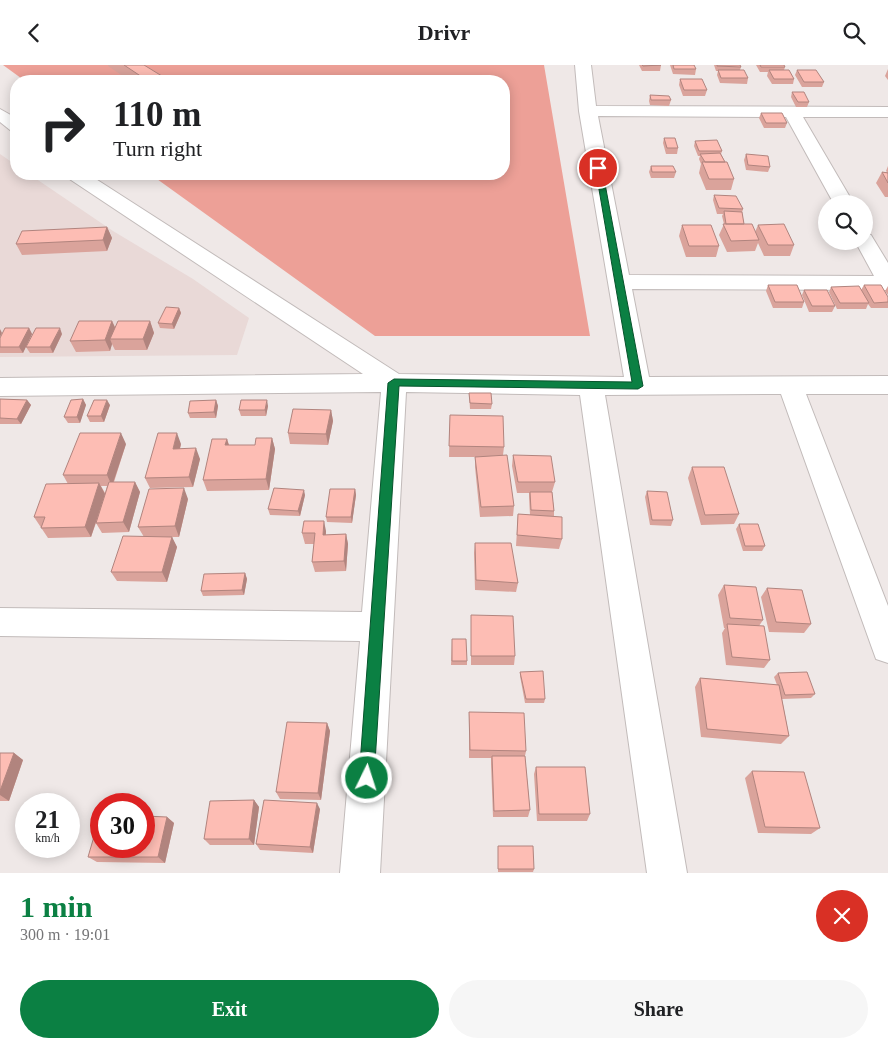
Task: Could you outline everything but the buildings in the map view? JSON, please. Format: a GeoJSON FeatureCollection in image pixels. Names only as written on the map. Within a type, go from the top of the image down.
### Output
{"type":"FeatureCollection","features":[{"type":"Feature","properties":{"kind":"street"},"geometry":{"type":"LineString","coordinates":[[583,65],[588,111],[638,386]]}},
{"type":"Feature","properties":{"kind":"street"},"geometry":{"type":"LineString","coordinates":[[588,111],[888,112]]}},
{"type":"Feature","properties":{"kind":"street"},"geometry":{"type":"LineString","coordinates":[[792,112],[839,195]]}},
{"type":"Feature","properties":{"kind":"street"},"geometry":{"type":"LineString","coordinates":[[84,180],[394,383]]}},
{"type":"Feature","properties":{"kind":"street"},"geometry":{"type":"LineString","coordinates":[[619,282],[888,283],[870,250]]}},
{"type":"Feature","properties":{"kind":"street"},"geometry":{"type":"LineString","coordinates":[[360,873],[394,383]]}},
{"type":"Feature","properties":{"kind":"street"},"geometry":{"type":"LineString","coordinates":[[0,387],[394,383],[591,386],[888,385]]}},
{"type":"Feature","properties":{"kind":"street"},"geometry":{"type":"LineString","coordinates":[[790,385],[888,648]]}},
{"type":"Feature","properties":{"kind":"street"},"geometry":{"type":"LineString","coordinates":[[591,386],[667,873]]}},
{"type":"Feature","properties":{"kind":"street"},"geometry":{"type":"LineString","coordinates":[[0,622],[377,627]]}},
{"type":"Feature","properties":{"kind":"shaded area"},"geometry":{"type":"Polygon","coordinates":[[[3,65],[544,65],[590,336],[375,336],[158,180],[510,180],[510,75],[17,75],[3,65]]]}},
{"type":"Feature","properties":{"kind":"shaded area"},"geometry":{"type":"Polygon","coordinates":[[[0,154],[10,161],[10,180],[38,180],[113,231],[193,279],[249,318],[237,355],[0,357],[0,154]]]}},
{"type":"Feature","properties":{"kind":"route"},"geometry":{"type":"LineString","coordinates":[[367,778],[394,383],[638,386],[598,168]]}}]}
